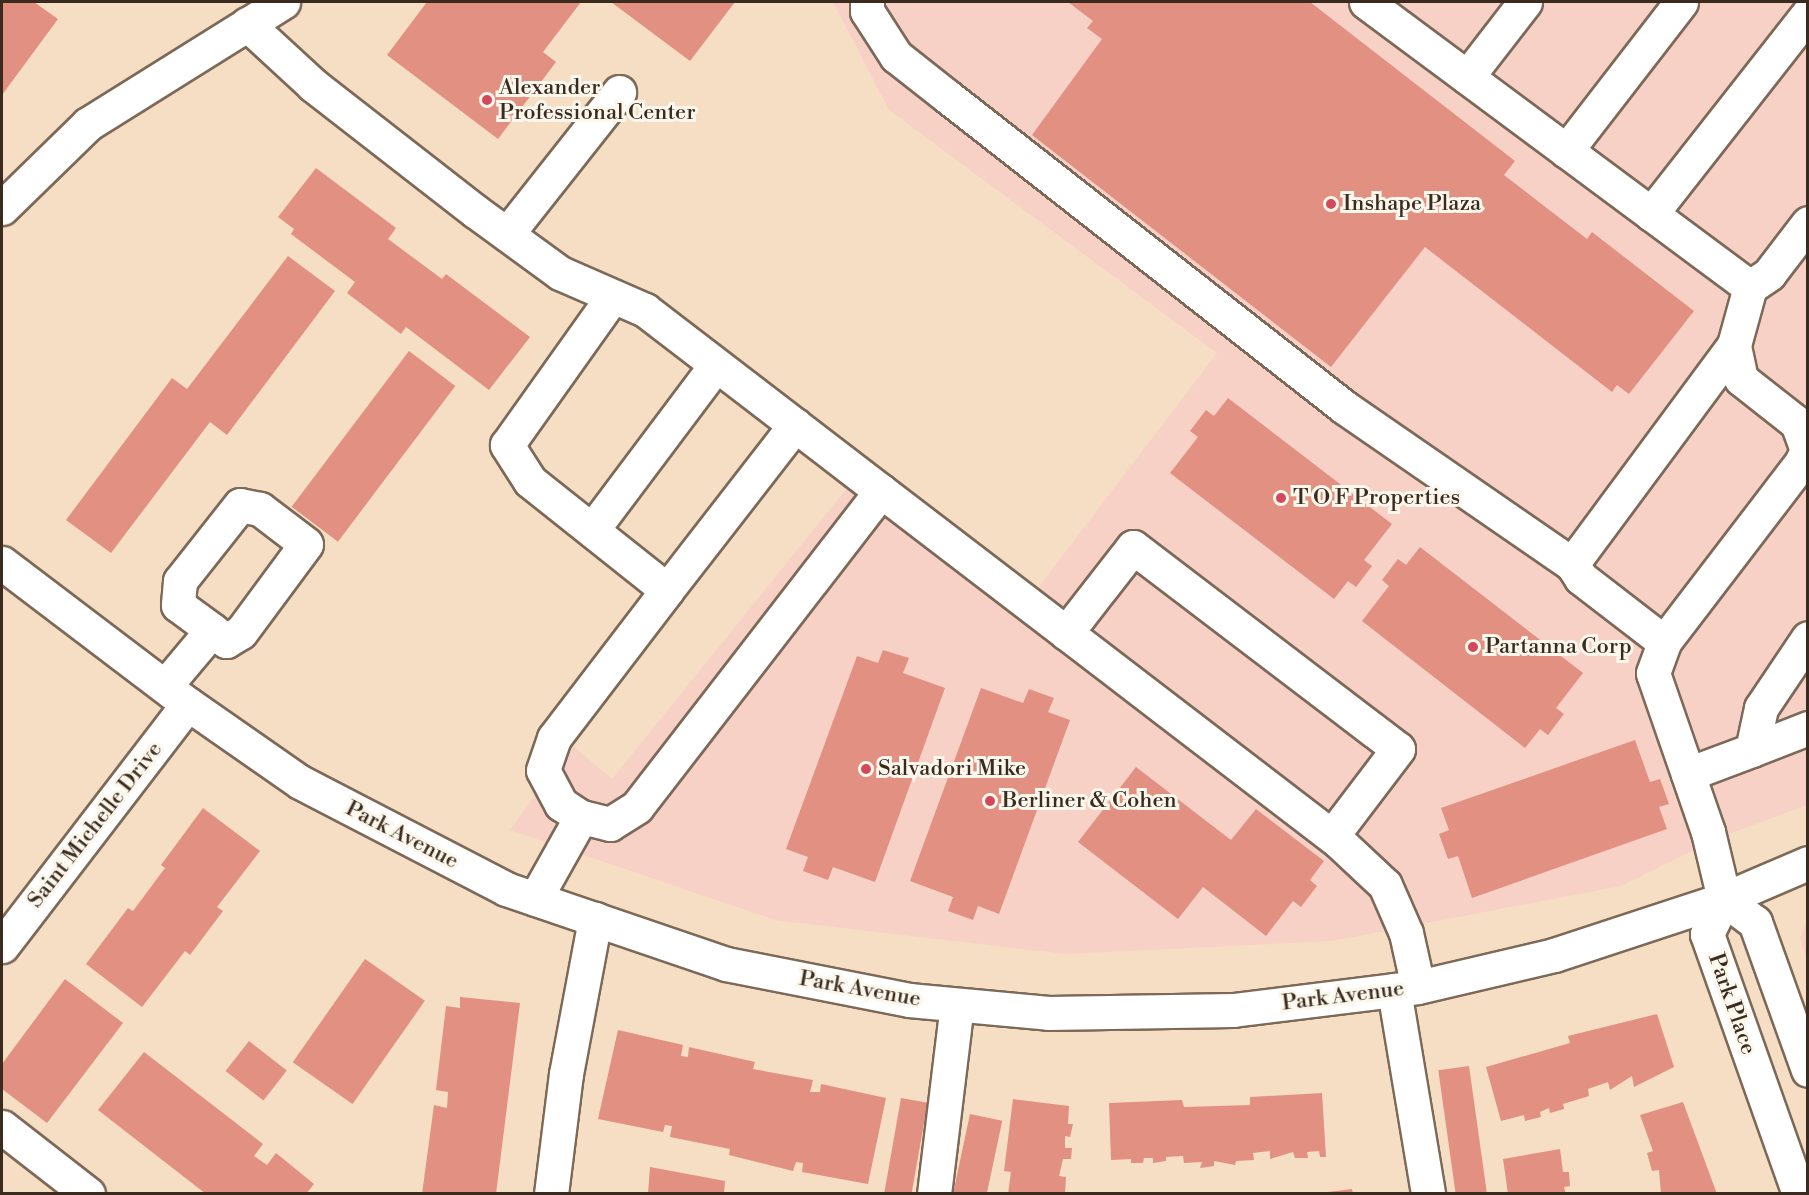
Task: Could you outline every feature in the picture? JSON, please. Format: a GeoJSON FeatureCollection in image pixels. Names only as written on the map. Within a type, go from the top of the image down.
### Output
{"type":"FeatureCollection","features":[{"type":"Feature","properties":{"kind":"street"},"geometry":{"type":"LineString","coordinates":[[2,208],[88,124],[283,2]]}},
{"type":"Feature","properties":{"kind":"street"},"geometry":{"type":"LineString","coordinates":[[867,2],[867,11],[896,56],[1344,407],[1572,564],[1581,578],[1664,642]]}},
{"type":"Feature","properties":{"kind":"street"},"geometry":{"type":"LineString","coordinates":[[1467,77],[1525,2]]}},
{"type":"Feature","properties":{"kind":"street"},"geometry":{"type":"LineString","coordinates":[[1566,151],[1681,2]]}},
{"type":"Feature","properties":{"kind":"street"},"geometry":{"type":"LineString","coordinates":[[1376,4],[1467,77],[1750,287]]}},
{"type":"Feature","properties":{"kind":"street"},"geometry":{"type":"LineString","coordinates":[[1651,213],[1808,14]]}},
{"type":"Feature","properties":{"kind":"street"},"geometry":{"type":"LineString","coordinates":[[247,24],[313,85],[560,273],[645,310],[1332,836],[1385,885],[1406,933],[1406,988],[1428,1194]]}},
{"type":"Feature","properties":{"kind":"street"},"geometry":{"type":"LineString","coordinates":[[507,234],[618,92]]}},
{"type":"Feature","properties":{"kind":"street"},"geometry":{"type":"LineString","coordinates":[[1572,564],[1734,345],[1750,287],[1769,274],[1808,223]]}},
{"type":"Feature","properties":{"kind":"street"},"geometry":{"type":"LineString","coordinates":[[612,297],[507,445],[530,481],[667,590]]}},
{"type":"Feature","properties":{"kind":"street"},"geometry":{"type":"LineString","coordinates":[[1734,345],[1741,378],[1802,427],[1807,450],[1801,463],[1664,642],[1653,673],[1708,832],[1724,899],[1755,922],[1808,1070]]}},
{"type":"Feature","properties":{"kind":"street"},"geometry":{"type":"LineString","coordinates":[[592,530],[716,365]]}},
{"type":"Feature","properties":{"kind":"street"},"geometry":{"type":"LineString","coordinates":[[795,425],[554,738],[543,770],[561,804],[581,817],[610,824],[637,807],[881,491]]}},
{"type":"Feature","properties":{"kind":"street"},"geometry":{"type":"LineString","coordinates":[[1066,633],[1132,547],[1398,749],[1332,836]]}},
{"type":"Feature","properties":{"kind":"street","name":"Park Avenue"},"geometry":{"type":"LineString","coordinates":[[2,563],[176,695],[300,782],[506,889],[726,964],[909,1000],[1048,1012],[1233,1010],[1406,988],[1554,955],[1724,899],[1808,863]]}},
{"type":"Feature","properties":{"kind":"street","name":"Saint Michelle Drive"},"geometry":{"type":"LineString","coordinates":[[2,946],[176,695],[212,630]]}},
{"type":"Feature","properties":{"kind":"street"},"geometry":{"type":"LineString","coordinates":[[1752,750],[1761,708],[1808,638]]}},
{"type":"Feature","properties":{"kind":"street"},"geometry":{"type":"LineString","coordinates":[[1688,774],[1808,728]]}},
{"type":"Feature","properties":{"kind":"street"},"geometry":{"type":"LineString","coordinates":[[535,899],[581,817]]}},
{"type":"Feature","properties":{"kind":"street","name":"Park Place"},"geometry":{"type":"LineString","coordinates":[[1724,899],[1707,934],[1799,1194]]}},
{"type":"Feature","properties":{"kind":"street"},"geometry":{"type":"LineString","coordinates":[[551,1194],[566,1074],[595,920]]}},
{"type":"Feature","properties":{"kind":"street"},"geometry":{"type":"LineString","coordinates":[[934,1194],[957,1005]]}},
{"type":"Feature","properties":{"kind":"street"},"geometry":{"type":"LineString","coordinates":[[2,1127],[88,1194]]}},
{"type":"Feature","properties":{"kind":"shaded area"},"geometry":{"type":"Polygon","coordinates":[[[833,2],[1807,2],[1807,805],[1716,839],[1621,886],[1332,941],[1066,954],[775,920],[510,830],[572,745],[612,779],[865,466],[1038,588],[1217,353],[889,110],[833,2]]]}},
{"type":"Feature","properties":{"kind":"shaded area"},"geometry":{"type":"Polygon","coordinates":[[[1807,921],[1807,960],[1800,938],[1807,921]]]}},
{"type":"Feature","properties":{"kind":"building"},"geometry":{"type":"Polygon","coordinates":[[[2,2],[34,2],[58,19],[2,95],[2,2]]]}},
{"type":"Feature","properties":{"kind":"building","name":"Alexander Professional Center"},"geometry":{"type":"Polygon","coordinates":[[[427,2],[581,2],[543,52],[556,62],[498,139],[387,55],[427,2]]]}},
{"type":"Feature","properties":{"kind":"building","name":"Alexander Professional Center"},"geometry":{"type":"Polygon","coordinates":[[[611,2],[735,2],[690,61],[611,2]]]}},
{"type":"Feature","properties":{"kind":"building","name":"Inshape Plaza"},"geometry":{"type":"Polygon","coordinates":[[[1068,2],[1310,2],[1515,161],[1504,175],[1587,239],[1592,232],[1694,311],[1629,394],[1617,385],[1612,392],[1425,247],[1331,367],[1032,135],[1102,39],[1087,28],[1093,21],[1068,2]]]}},
{"type":"Feature","properties":{"kind":"building"},"geometry":{"type":"Polygon","coordinates":[[[316,168],[396,228],[388,239],[442,279],[446,274],[530,337],[489,390],[406,327],[401,334],[347,293],[355,282],[291,234],[294,229],[278,217],[316,168]]]}},
{"type":"Feature","properties":{"kind":"building"},"geometry":{"type":"Polygon","coordinates":[[[288,256],[335,291],[227,435],[210,422],[111,553],[66,520],[172,378],[187,389],[288,256]]]}},
{"type":"Feature","properties":{"kind":"building"},"geometry":{"type":"Polygon","coordinates":[[[409,351],[455,386],[338,542],[292,507],[409,351]]]}},
{"type":"Feature","properties":{"kind":"building","name":"T O F Properties"},"geometry":{"type":"Polygon","coordinates":[[[1228,398],[1392,524],[1364,560],[1372,566],[1356,587],[1348,581],[1334,599],[1170,473],[1198,437],[1190,431],[1206,410],[1214,416],[1228,398]]]}},
{"type":"Feature","properties":{"kind":"building","name":"Partanna Corp"},"geometry":{"type":"Polygon","coordinates":[[[1420,547],[1583,673],[1556,708],[1564,714],[1548,735],[1540,729],[1525,748],[1362,621],[1389,586],[1382,580],[1398,559],[1406,565],[1420,547]]]}},
{"type":"Feature","properties":{"kind":"building","name":"Salvadori Mike"},"geometry":{"type":"Polygon","coordinates":[[[883,650],[909,658],[903,673],[945,688],[875,882],[833,867],[828,880],[803,871],[808,857],[786,849],[857,656],[878,663],[883,650]]]}},
{"type":"Feature","properties":{"kind":"building","name":"Berliner & Cohen"},"geometry":{"type":"Polygon","coordinates":[[[981,688],[1023,703],[1029,689],[1054,698],[1048,712],[1070,720],[999,914],[978,906],[973,920],[948,911],[953,897],[910,881],[981,688]]]}},
{"type":"Feature","properties":{"kind":"building"},"geometry":{"type":"Polygon","coordinates":[[[1635,740],[1650,782],[1660,779],[1669,804],[1659,807],[1667,829],[1472,898],[1458,856],[1448,859],[1439,834],[1449,830],[1441,808],[1635,740]]]}},
{"type":"Feature","properties":{"kind":"building"},"geometry":{"type":"Polygon","coordinates":[[[1136,767],[1231,840],[1256,809],[1324,861],[1310,880],[1317,886],[1301,907],[1293,901],[1266,936],[1203,887],[1178,919],[1078,842],[1136,767]]]}},
{"type":"Feature","properties":{"kind":"building"},"geometry":{"type":"Polygon","coordinates":[[[203,808],[260,851],[217,907],[223,911],[190,955],[185,951],[142,1007],[86,964],[128,908],[133,911],[165,868],[161,865],[203,808]]]}},
{"type":"Feature","properties":{"kind":"building"},"geometry":{"type":"Polygon","coordinates":[[[365,959],[425,1001],[353,1104],[293,1062],[365,959]]]}},
{"type":"Feature","properties":{"kind":"building"},"geometry":{"type":"Polygon","coordinates":[[[65,979],[123,1023],[47,1123],[2,1089],[2,1064],[65,979]]]}},
{"type":"Feature","properties":{"kind":"building"},"geometry":{"type":"Polygon","coordinates":[[[460,997],[520,1003],[496,1194],[422,1194],[434,1105],[447,1108],[448,1092],[436,1090],[446,1006],[460,1008],[460,997]]]}},
{"type":"Feature","properties":{"kind":"building"},"geometry":{"type":"Polygon","coordinates":[[[1657,1014],[1674,1067],[1634,1087],[1632,1076],[1610,1090],[1608,1082],[1588,1089],[1589,1096],[1563,1104],[1564,1109],[1550,1113],[1549,1108],[1540,1112],[1541,1117],[1525,1121],[1524,1115],[1501,1121],[1486,1067],[1570,1043],[1568,1036],[1657,1014]]]}},
{"type":"Feature","properties":{"kind":"building"},"geometry":{"type":"Polygon","coordinates":[[[618,1030],[683,1045],[681,1056],[688,1057],[689,1047],[755,1062],[753,1069],[813,1080],[810,1092],[820,1092],[821,1084],[886,1098],[868,1184],[802,1172],[803,1163],[796,1162],[793,1171],[729,1155],[730,1149],[670,1137],[672,1126],[665,1125],[663,1132],[598,1119],[618,1030]]]}},
{"type":"Feature","properties":{"kind":"building"},"geometry":{"type":"Polygon","coordinates":[[[249,1041],[287,1071],[263,1100],[226,1071],[249,1041]]]}},
{"type":"Feature","properties":{"kind":"building"},"geometry":{"type":"Polygon","coordinates":[[[144,1052],[263,1144],[254,1156],[267,1165],[276,1153],[314,1184],[306,1194],[206,1194],[98,1110],[144,1052]]]}},
{"type":"Feature","properties":{"kind":"building"},"geometry":{"type":"Polygon","coordinates":[[[1469,1066],[1487,1194],[1456,1194],[1438,1070],[1469,1066]]]}},
{"type":"Feature","properties":{"kind":"building"},"geometry":{"type":"Polygon","coordinates":[[[1322,1093],[1326,1157],[1320,1157],[1319,1151],[1307,1152],[1308,1158],[1295,1158],[1293,1152],[1270,1159],[1270,1151],[1253,1153],[1254,1160],[1236,1161],[1235,1165],[1214,1161],[1214,1166],[1200,1168],[1202,1162],[1184,1163],[1183,1156],[1166,1157],[1166,1161],[1153,1163],[1153,1158],[1144,1158],[1143,1163],[1131,1163],[1131,1159],[1111,1160],[1109,1103],[1182,1100],[1184,1107],[1250,1105],[1250,1097],[1322,1093]]]}},
{"type":"Feature","properties":{"kind":"building"},"geometry":{"type":"Polygon","coordinates":[[[901,1098],[928,1103],[911,1194],[884,1194],[901,1098]]]}},
{"type":"Feature","properties":{"kind":"building"},"geometry":{"type":"Polygon","coordinates":[[[1013,1099],[1069,1106],[1068,1124],[1073,1124],[1070,1137],[1065,1136],[1065,1148],[1072,1148],[1071,1159],[1063,1159],[1059,1176],[1066,1177],[1065,1194],[1008,1194],[1011,1172],[1004,1171],[1013,1099]]]}},
{"type":"Feature","properties":{"kind":"building"},"geometry":{"type":"Polygon","coordinates":[[[1683,1102],[1717,1194],[1661,1194],[1659,1170],[1652,1171],[1647,1153],[1653,1151],[1640,1115],[1683,1102]]]}},
{"type":"Feature","properties":{"kind":"building"},"geometry":{"type":"Polygon","coordinates":[[[970,1114],[1002,1121],[987,1194],[953,1193],[970,1114]]]}},
{"type":"Feature","properties":{"kind":"building"},"geometry":{"type":"Polygon","coordinates":[[[1560,1149],[1563,1172],[1569,1172],[1570,1186],[1564,1187],[1566,1194],[1508,1194],[1503,1159],[1560,1149]]]}},
{"type":"Feature","properties":{"kind":"building"},"geometry":{"type":"Polygon","coordinates":[[[650,1167],[725,1181],[724,1194],[648,1194],[650,1167]]]}},
{"type":"Feature","properties":{"kind":"building"},"geometry":{"type":"Polygon","coordinates":[[[1352,1189],[1353,1194],[1328,1194],[1328,1192],[1352,1189]]]}},
{"type":"Feature","properties":{"kind":"place","name":"Alexander Professional Center"},"geometry":{"type":"Point","coordinates":[487,100]}},
{"type":"Feature","properties":{"kind":"place","name":"Inshape Plaza"},"geometry":{"type":"Point","coordinates":[1331,204]}},
{"type":"Feature","properties":{"kind":"place","name":"T O F Properties"},"geometry":{"type":"Point","coordinates":[1281,498]}},
{"type":"Feature","properties":{"kind":"place","name":"Partanna Corp"},"geometry":{"type":"Point","coordinates":[1473,647]}},
{"type":"Feature","properties":{"kind":"place","name":"Salvadori Mike"},"geometry":{"type":"Point","coordinates":[866,769]}},
{"type":"Feature","properties":{"kind":"place","name":"Berliner & Cohen"},"geometry":{"type":"Point","coordinates":[990,801]}}]}
